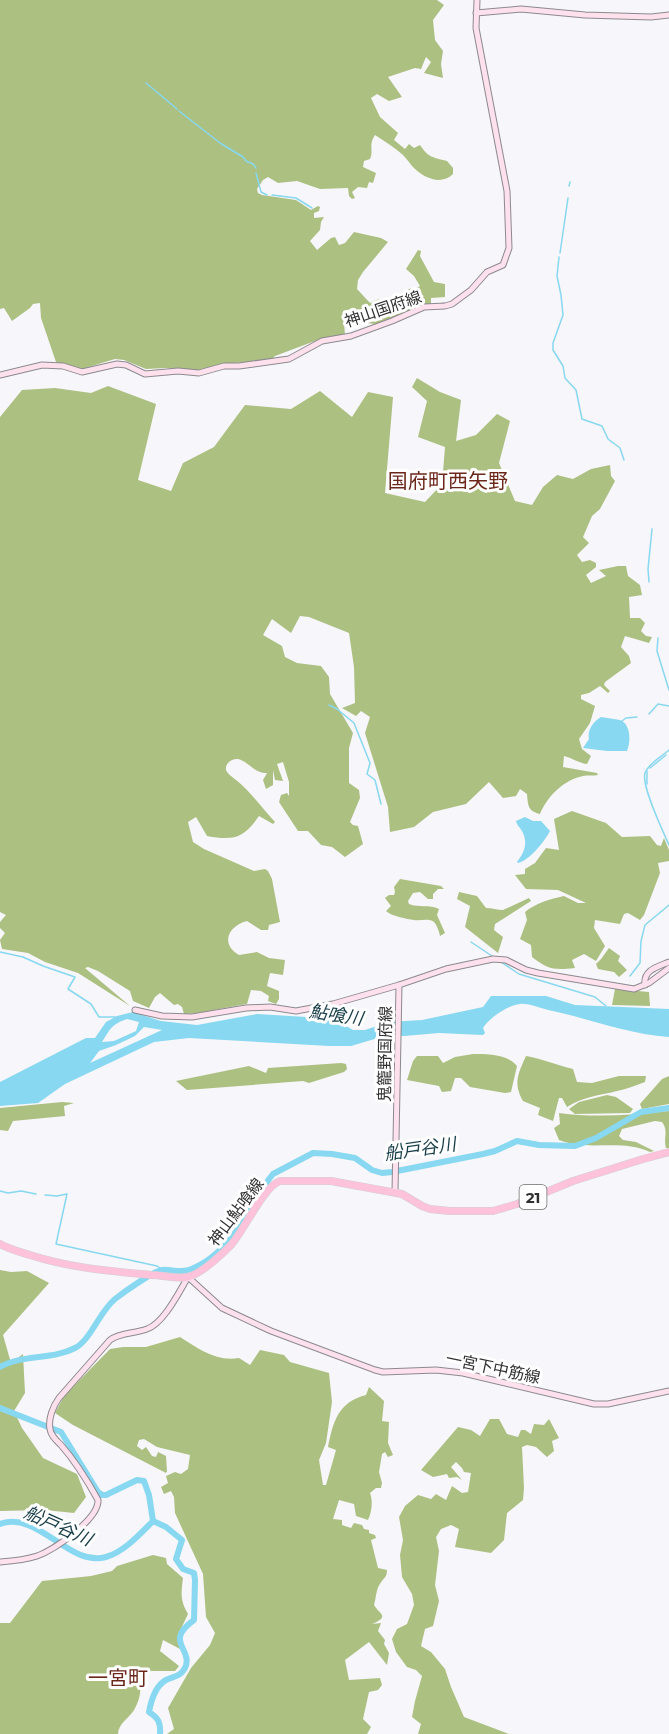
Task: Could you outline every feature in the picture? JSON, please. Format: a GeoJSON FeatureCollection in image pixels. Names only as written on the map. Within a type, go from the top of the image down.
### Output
{"type":"FeatureCollection","features":[{"type":"Feature","properties":{"kind":"main road","name":"神山国府線"},"geometry":{"type":"LineString","coordinates":[[0,375],[42,365],[63,366],[82,372],[117,364],[126,365],[145,374],[178,371],[199,373],[224,366],[279,361],[289,359],[322,341],[351,336],[424,307],[449,305],[464,296],[483,276],[503,265],[509,248],[507,190],[477,28],[477,0]]}},
{"type":"Feature","properties":{"kind":"main road"},"geometry":{"type":"LineString","coordinates":[[476,13],[521,9],[585,15],[651,17],[669,15]]}},
{"type":"Feature","properties":{"kind":"main road","name":"鬼籠野国府線"},"geometry":{"type":"LineString","coordinates":[[395,1192],[399,985],[446,969],[496,959],[510,961],[526,970],[538,973],[631,989],[645,985]]}},
{"type":"Feature","properties":{"kind":"main road"},"geometry":{"type":"LineString","coordinates":[[669,962],[647,974],[644,978],[645,985],[669,968]]}},
{"type":"Feature","properties":{"kind":"main road"},"geometry":{"type":"LineString","coordinates":[[135,1010],[162,1016],[192,1017],[246,1008],[270,1007],[296,1011],[340,1002],[399,985]]}},
{"type":"Feature","properties":{"kind":"main road","name":"神山鮎喰線"},"geometry":{"type":"LineString","coordinates":[[188,1277],[217,1259],[232,1244],[267,1189],[277,1182],[331,1181],[395,1192],[430,1209],[493,1211],[517,1204],[573,1181],[669,1152]]}},
{"type":"Feature","properties":{"kind":"main road"},"geometry":{"type":"LineString","coordinates":[[0,1244],[51,1262],[81,1268],[188,1277],[182,1290],[155,1324],[145,1330],[114,1337],[105,1344],[55,1402],[50,1430],[80,1468],[99,1503],[97,1509],[89,1519],[57,1546],[30,1558],[0,1562]]}},
{"type":"Feature","properties":{"kind":"main road","name":"一宮下中筋線"},"geometry":{"type":"LineString","coordinates":[[188,1277],[222,1308],[271,1331],[383,1372],[436,1370],[463,1373],[594,1404],[608,1404],[669,1391]]}},
{"type":"Feature","properties":{"kind":"green space"},"geometry":{"type":"Polygon","coordinates":[[[0,0],[437,0],[444,5],[433,20],[435,40],[443,51],[441,64],[443,78],[424,73],[431,62],[426,57],[421,69],[415,68],[388,77],[402,97],[389,101],[377,94],[371,98],[380,117],[398,133],[394,140],[405,149],[409,144],[414,148],[420,145],[431,156],[447,161],[453,168],[453,174],[443,180],[427,177],[416,170],[400,152],[375,135],[370,159],[364,161],[363,167],[376,173],[373,183],[369,182],[367,188],[358,187],[352,192],[355,198],[352,199],[349,196],[348,188],[320,189],[297,181],[278,183],[268,177],[257,189],[262,195],[296,200],[311,210],[320,207],[319,211],[314,213],[314,218],[324,217],[320,230],[310,241],[317,250],[335,237],[339,245],[345,243],[354,232],[381,238],[388,242],[358,280],[357,289],[370,303],[379,299],[382,305],[411,288],[415,289],[420,286],[406,269],[418,250],[421,251],[420,256],[434,282],[445,284],[445,297],[431,298],[431,304],[417,307],[391,320],[375,324],[360,322],[351,309],[343,311],[345,335],[315,341],[275,356],[271,360],[222,364],[195,371],[166,368],[146,369],[124,360],[115,359],[82,369],[56,362],[41,318],[40,303],[33,304],[12,321],[4,308],[0,309],[0,0]]]}},
{"type":"Feature","properties":{"kind":"green space"},"geometry":{"type":"Polygon","coordinates":[[[417,378],[440,392],[461,400],[456,441],[476,435],[497,414],[510,421],[499,463],[515,501],[532,505],[543,487],[557,475],[573,479],[591,469],[610,465],[611,476],[615,481],[600,509],[592,516],[583,537],[589,543],[577,555],[582,562],[590,560],[596,563],[596,567],[586,575],[591,583],[606,576],[599,570],[626,566],[628,576],[640,585],[642,595],[629,597],[630,618],[640,618],[645,623],[641,631],[646,636],[652,637],[649,643],[625,636],[621,647],[629,656],[631,663],[605,682],[604,685],[610,691],[608,693],[600,686],[581,695],[581,699],[595,706],[590,723],[579,739],[582,749],[591,756],[587,764],[564,756],[563,767],[598,775],[576,778],[562,785],[547,801],[540,814],[531,810],[527,794],[520,789],[516,796],[503,798],[489,782],[466,804],[433,812],[414,827],[390,832],[388,807],[365,733],[370,717],[361,711],[356,716],[342,708],[355,703],[354,667],[349,633],[309,617],[300,616],[291,633],[272,619],[263,635],[282,646],[285,657],[297,663],[321,666],[329,677],[330,694],[353,733],[349,748],[349,783],[359,790],[360,798],[350,822],[358,826],[363,844],[345,857],[332,847],[321,845],[308,831],[298,831],[279,802],[281,795],[287,793],[289,796],[289,782],[283,762],[277,764],[283,781],[275,780],[273,770],[273,785],[266,789],[263,780],[267,773],[259,772],[238,759],[231,760],[226,768],[228,773],[247,790],[275,822],[273,824],[259,816],[243,833],[224,838],[207,836],[196,817],[188,822],[193,842],[254,871],[265,869],[272,879],[280,922],[269,925],[268,930],[261,930],[247,921],[240,923],[231,931],[228,941],[233,951],[239,955],[257,952],[269,958],[285,960],[283,975],[270,973],[267,986],[279,991],[276,1004],[268,1001],[269,996],[261,991],[251,990],[247,1004],[208,1011],[184,1014],[182,1007],[178,1004],[174,1005],[160,993],[149,1008],[133,1001],[130,991],[98,971],[85,968],[130,1006],[78,973],[45,962],[28,953],[2,949],[0,940],[5,933],[0,928],[0,922],[6,915],[0,912],[0,417],[22,390],[55,388],[91,393],[108,386],[156,404],[138,480],[171,491],[183,463],[214,447],[245,405],[291,409],[320,391],[352,417],[368,392],[393,397],[385,493],[425,502],[442,484],[445,447],[418,437],[427,401],[412,387],[417,378]]]}},
{"type":"Feature","properties":{"kind":"green space"},"geometry":{"type":"Polygon","coordinates":[[[572,811],[606,823],[622,837],[650,836],[657,845],[661,846],[664,838],[669,850],[669,861],[658,863],[660,873],[640,920],[628,913],[624,914],[620,924],[595,920],[594,928],[605,946],[596,961],[584,954],[572,960],[575,968],[557,969],[548,967],[532,957],[531,945],[520,939],[527,920],[525,912],[543,902],[564,896],[578,903],[586,903],[558,890],[526,889],[515,875],[525,874],[525,869],[535,863],[546,848],[559,850],[554,819],[572,811]]]}},
{"type":"Feature","properties":{"kind":"green space"},"geometry":{"type":"Polygon","coordinates":[[[400,879],[441,886],[444,889],[438,889],[433,894],[433,899],[428,899],[420,892],[413,893],[408,901],[409,904],[439,909],[437,915],[445,933],[440,936],[432,921],[403,918],[386,911],[391,906],[385,898],[394,895],[394,887],[400,879]]]}},
{"type":"Feature","properties":{"kind":"green space"},"geometry":{"type":"Polygon","coordinates":[[[459,892],[477,896],[486,908],[499,910],[529,898],[531,901],[495,924],[494,930],[503,937],[498,953],[465,927],[470,906],[457,899],[459,892]]]}},
{"type":"Feature","properties":{"kind":"green space"},"geometry":{"type":"Polygon","coordinates":[[[609,948],[620,956],[618,961],[627,970],[619,977],[614,972],[598,969],[596,964],[609,948]]]}},
{"type":"Feature","properties":{"kind":"green space"},"geometry":{"type":"Polygon","coordinates":[[[615,989],[649,992],[650,1006],[612,1005],[615,989]]]}},
{"type":"Feature","properties":{"kind":"green space"},"geometry":{"type":"Polygon","coordinates":[[[473,1054],[508,1059],[517,1066],[511,1092],[470,1087],[461,1078],[455,1078],[451,1091],[442,1092],[439,1086],[407,1080],[417,1056],[438,1056],[443,1063],[455,1057],[473,1054]]]}},
{"type":"Feature","properties":{"kind":"green space"},"geometry":{"type":"Polygon","coordinates":[[[526,1056],[573,1069],[577,1082],[592,1083],[619,1076],[646,1076],[645,1082],[586,1098],[567,1107],[562,1098],[559,1098],[553,1121],[538,1115],[540,1108],[523,1101],[520,1095],[517,1084],[526,1056]]]}},
{"type":"Feature","properties":{"kind":"green space"},"geometry":{"type":"Polygon","coordinates":[[[346,1064],[347,1069],[344,1072],[309,1083],[303,1081],[187,1090],[176,1081],[249,1066],[266,1073],[268,1068],[346,1064]]]}},
{"type":"Feature","properties":{"kind":"green space"},"geometry":{"type":"Polygon","coordinates":[[[669,1076],[669,1104],[642,1109],[640,1104],[662,1079],[669,1076]]]}},
{"type":"Feature","properties":{"kind":"green space"},"geometry":{"type":"Polygon","coordinates":[[[607,1095],[616,1097],[633,1109],[630,1113],[575,1114],[569,1109],[579,1102],[607,1095]]]}},
{"type":"Feature","properties":{"kind":"green space"},"geometry":{"type":"Polygon","coordinates":[[[62,1102],[74,1103],[64,1106],[65,1116],[13,1121],[8,1131],[0,1130],[0,1108],[62,1102]]]}},
{"type":"Feature","properties":{"kind":"green space"},"geometry":{"type":"Polygon","coordinates":[[[669,1111],[669,1148],[666,1148],[665,1128],[662,1122],[655,1121],[622,1129],[619,1136],[623,1140],[636,1142],[654,1151],[650,1152],[627,1146],[570,1143],[559,1140],[554,1128],[560,1124],[559,1113],[614,1115],[669,1111]]]}},
{"type":"Feature","properties":{"kind":"green space"},"geometry":{"type":"Polygon","coordinates":[[[0,1270],[27,1271],[49,1283],[3,1335],[11,1363],[23,1354],[25,1393],[14,1411],[22,1428],[43,1458],[77,1474],[86,1497],[74,1513],[45,1510],[0,1511],[0,1270]]]}},
{"type":"Feature","properties":{"kind":"green space"},"geometry":{"type":"Polygon","coordinates":[[[180,1337],[208,1354],[223,1358],[239,1358],[250,1365],[260,1350],[284,1355],[290,1362],[329,1373],[332,1402],[326,1443],[319,1460],[323,1485],[326,1485],[336,1450],[328,1447],[338,1414],[349,1403],[366,1395],[369,1387],[384,1401],[382,1421],[389,1422],[388,1443],[393,1455],[388,1457],[385,1452],[382,1454],[379,1472],[381,1488],[376,1488],[370,1493],[372,1506],[368,1520],[356,1516],[354,1504],[339,1500],[333,1519],[342,1520],[342,1525],[351,1528],[354,1523],[362,1525],[364,1529],[369,1530],[369,1533],[375,1535],[376,1538],[371,1540],[378,1568],[387,1570],[378,1589],[374,1605],[382,1617],[372,1624],[381,1623],[378,1631],[385,1640],[384,1644],[389,1653],[387,1665],[369,1642],[345,1660],[349,1680],[380,1678],[382,1685],[378,1690],[369,1692],[363,1719],[371,1727],[367,1734],[167,1734],[174,1729],[168,1708],[191,1668],[210,1645],[215,1633],[206,1617],[203,1574],[175,1513],[174,1497],[171,1491],[164,1494],[161,1487],[168,1483],[166,1476],[175,1472],[181,1474],[188,1469],[190,1455],[157,1447],[144,1439],[139,1440],[137,1446],[142,1450],[146,1447],[152,1456],[156,1457],[158,1452],[166,1456],[166,1473],[73,1425],[55,1413],[64,1396],[110,1349],[146,1347],[180,1337]]]}},
{"type":"Feature","properties":{"kind":"green space"},"geometry":{"type":"Polygon","coordinates":[[[490,1419],[499,1419],[507,1434],[518,1437],[521,1430],[531,1434],[534,1424],[544,1425],[549,1419],[559,1438],[552,1441],[554,1451],[547,1457],[536,1447],[527,1445],[522,1447],[523,1500],[507,1513],[504,1540],[491,1553],[455,1547],[459,1529],[451,1525],[441,1529],[436,1537],[439,1551],[435,1585],[439,1601],[433,1626],[425,1629],[421,1646],[431,1652],[445,1669],[464,1717],[509,1734],[418,1734],[421,1724],[412,1717],[422,1676],[416,1670],[407,1667],[396,1652],[392,1639],[397,1629],[407,1624],[414,1605],[412,1594],[402,1577],[400,1555],[403,1540],[399,1517],[405,1506],[418,1495],[431,1499],[436,1494],[446,1500],[452,1486],[462,1493],[468,1492],[471,1473],[464,1472],[456,1462],[451,1467],[462,1480],[457,1477],[449,1478],[447,1474],[433,1477],[421,1470],[458,1427],[471,1430],[480,1436],[490,1419]]]}},
{"type":"Feature","properties":{"kind":"green space"},"geometry":{"type":"Polygon","coordinates":[[[153,1555],[166,1558],[167,1564],[183,1578],[182,1597],[188,1614],[178,1635],[180,1649],[163,1640],[160,1651],[179,1666],[175,1671],[151,1671],[140,1676],[138,1701],[134,1710],[120,1727],[118,1734],[0,1734],[0,1623],[10,1623],[42,1581],[91,1576],[112,1571],[117,1566],[153,1555]]]}},
{"type":"Feature","properties":{"kind":"water"},"geometry":{"type":"Polygon","coordinates":[[[601,717],[624,722],[629,738],[627,751],[583,748],[589,739],[591,726],[601,717]]]}},
{"type":"Feature","properties":{"kind":"water"},"geometry":{"type":"Polygon","coordinates":[[[525,817],[533,821],[541,821],[550,831],[532,854],[518,863],[525,841],[516,821],[525,817]]]}},
{"type":"Feature","properties":{"kind":"water"},"geometry":{"type":"Polygon","coordinates":[[[491,996],[546,996],[575,1005],[669,1009],[669,1037],[623,1029],[523,1004],[505,1009],[494,1016],[483,1028],[485,1033],[483,1035],[439,1033],[388,1035],[351,1046],[189,1038],[154,1042],[65,1084],[38,1103],[0,1106],[0,1082],[86,1038],[95,1038],[106,1022],[117,1016],[133,1012],[161,1021],[197,1025],[257,1014],[323,1018],[339,1022],[353,1030],[365,1030],[389,1022],[422,1020],[483,1007],[491,996]],[[127,1019],[112,1027],[102,1042],[114,1041],[136,1031],[139,1022],[127,1019]],[[144,1027],[135,1036],[99,1051],[90,1063],[162,1030],[144,1027]]]}},
{"type":"Feature","properties":{"kind":"waterway"},"geometry":{"type":"LineString","coordinates":[[146,83],[177,109]]}},
{"type":"Feature","properties":{"kind":"waterway"},"geometry":{"type":"LineString","coordinates":[[179,111],[256,168]]}},
{"type":"Feature","properties":{"kind":"waterway"},"geometry":{"type":"LineString","coordinates":[[256,173],[261,192],[267,195]]}},
{"type":"Feature","properties":{"kind":"waterway"},"geometry":{"type":"LineString","coordinates":[[569,186],[570,182]]}},
{"type":"Feature","properties":{"kind":"waterway"},"geometry":{"type":"LineString","coordinates":[[272,195],[296,198],[312,208]]}},
{"type":"Feature","properties":{"kind":"waterway"},"geometry":{"type":"LineString","coordinates":[[560,253],[568,198]]}},
{"type":"Feature","properties":{"kind":"waterway"},"geometry":{"type":"LineString","coordinates":[[559,257],[557,276],[563,315],[553,343],[553,350],[563,366],[565,378],[576,390],[582,419],[602,426],[608,439],[620,448],[624,460]]}},
{"type":"Feature","properties":{"kind":"waterway"},"geometry":{"type":"LineString","coordinates":[[649,582],[652,529]]}},
{"type":"Feature","properties":{"kind":"waterway"},"geometry":{"type":"LineString","coordinates":[[658,638],[657,651],[669,690]]}},
{"type":"Feature","properties":{"kind":"waterway"},"geometry":{"type":"LineString","coordinates":[[649,714],[658,704],[669,706]]}},
{"type":"Feature","properties":{"kind":"waterway"},"geometry":{"type":"LineString","coordinates":[[329,705],[354,723],[370,763],[367,774],[375,780],[381,804]]}},
{"type":"Feature","properties":{"kind":"waterway"},"geometry":{"type":"LineString","coordinates":[[622,721],[626,718],[637,717]]}},
{"type":"Feature","properties":{"kind":"waterway"},"geometry":{"type":"LineString","coordinates":[[669,750],[649,766],[645,773],[646,788],[669,845]]}},
{"type":"Feature","properties":{"kind":"waterway"},"geometry":{"type":"LineString","coordinates":[[650,768],[666,755]]}},
{"type":"Feature","properties":{"kind":"waterway"},"geometry":{"type":"LineString","coordinates":[[647,771],[647,784]]}},
{"type":"Feature","properties":{"kind":"waterway"},"geometry":{"type":"LineString","coordinates":[[630,976],[640,963],[641,941],[645,925],[669,905]]}},
{"type":"Feature","properties":{"kind":"waterway"},"geometry":{"type":"LineString","coordinates":[[471,942],[492,956]]}},
{"type":"Feature","properties":{"kind":"waterway"},"geometry":{"type":"LineString","coordinates":[[0,952],[23,957],[75,977],[68,989],[91,1004],[99,1017],[115,1017]]}},
{"type":"Feature","properties":{"kind":"waterway"},"geometry":{"type":"LineString","coordinates":[[501,962],[519,974],[595,997],[606,1006]]}},
{"type":"Feature","properties":{"kind":"waterway","name":"船戸谷川"},"geometry":{"type":"LineString","coordinates":[[0,1367],[18,1360],[57,1354],[75,1348],[85,1339],[110,1304],[138,1283],[162,1270],[189,1270],[215,1255],[236,1232],[273,1174],[313,1153],[355,1158],[372,1170],[382,1173],[392,1172],[483,1154],[517,1141],[539,1145],[575,1146],[596,1138],[641,1112],[669,1108]]}},
{"type":"Feature","properties":{"kind":"waterway"},"geometry":{"type":"LineString","coordinates":[[0,1191],[36,1194]]}},
{"type":"Feature","properties":{"kind":"waterway"},"geometry":{"type":"LineString","coordinates":[[45,1195],[67,1194],[56,1244],[157,1266],[163,1270]]}},
{"type":"Feature","properties":{"kind":"waterway","name":"船戸谷川"},"geometry":{"type":"LineString","coordinates":[[0,1408],[61,1432],[102,1495],[137,1480],[144,1481],[149,1495],[153,1521]]}},
{"type":"Feature","properties":{"kind":"waterway"},"geometry":{"type":"LineString","coordinates":[[153,1521],[166,1527],[182,1540],[176,1559],[183,1569],[194,1573],[195,1580],[194,1620],[185,1628],[180,1640],[187,1661],[185,1668],[179,1675],[166,1680],[159,1686],[149,1712],[157,1718],[160,1734]]}},
{"type":"Feature","properties":{"kind":"waterway","name":"船戸谷川"},"geometry":{"type":"LineString","coordinates":[[0,1524],[14,1522],[28,1525],[79,1555],[92,1558],[113,1555],[153,1521]]}},
{"type":"Feature","properties":{"kind":"district","name":"国府町西矢野"},"geometry":{"type":"Point","coordinates":[448,481]}},
{"type":"Feature","properties":{"kind":"district","name":"一宮町"},"geometry":{"type":"Point","coordinates":[118,1678]}},
{"type":"Feature","properties":{"kind":"water label","name":"鮎喰川"},"geometry":{"type":"Point","coordinates":[336,1015]}}]}
